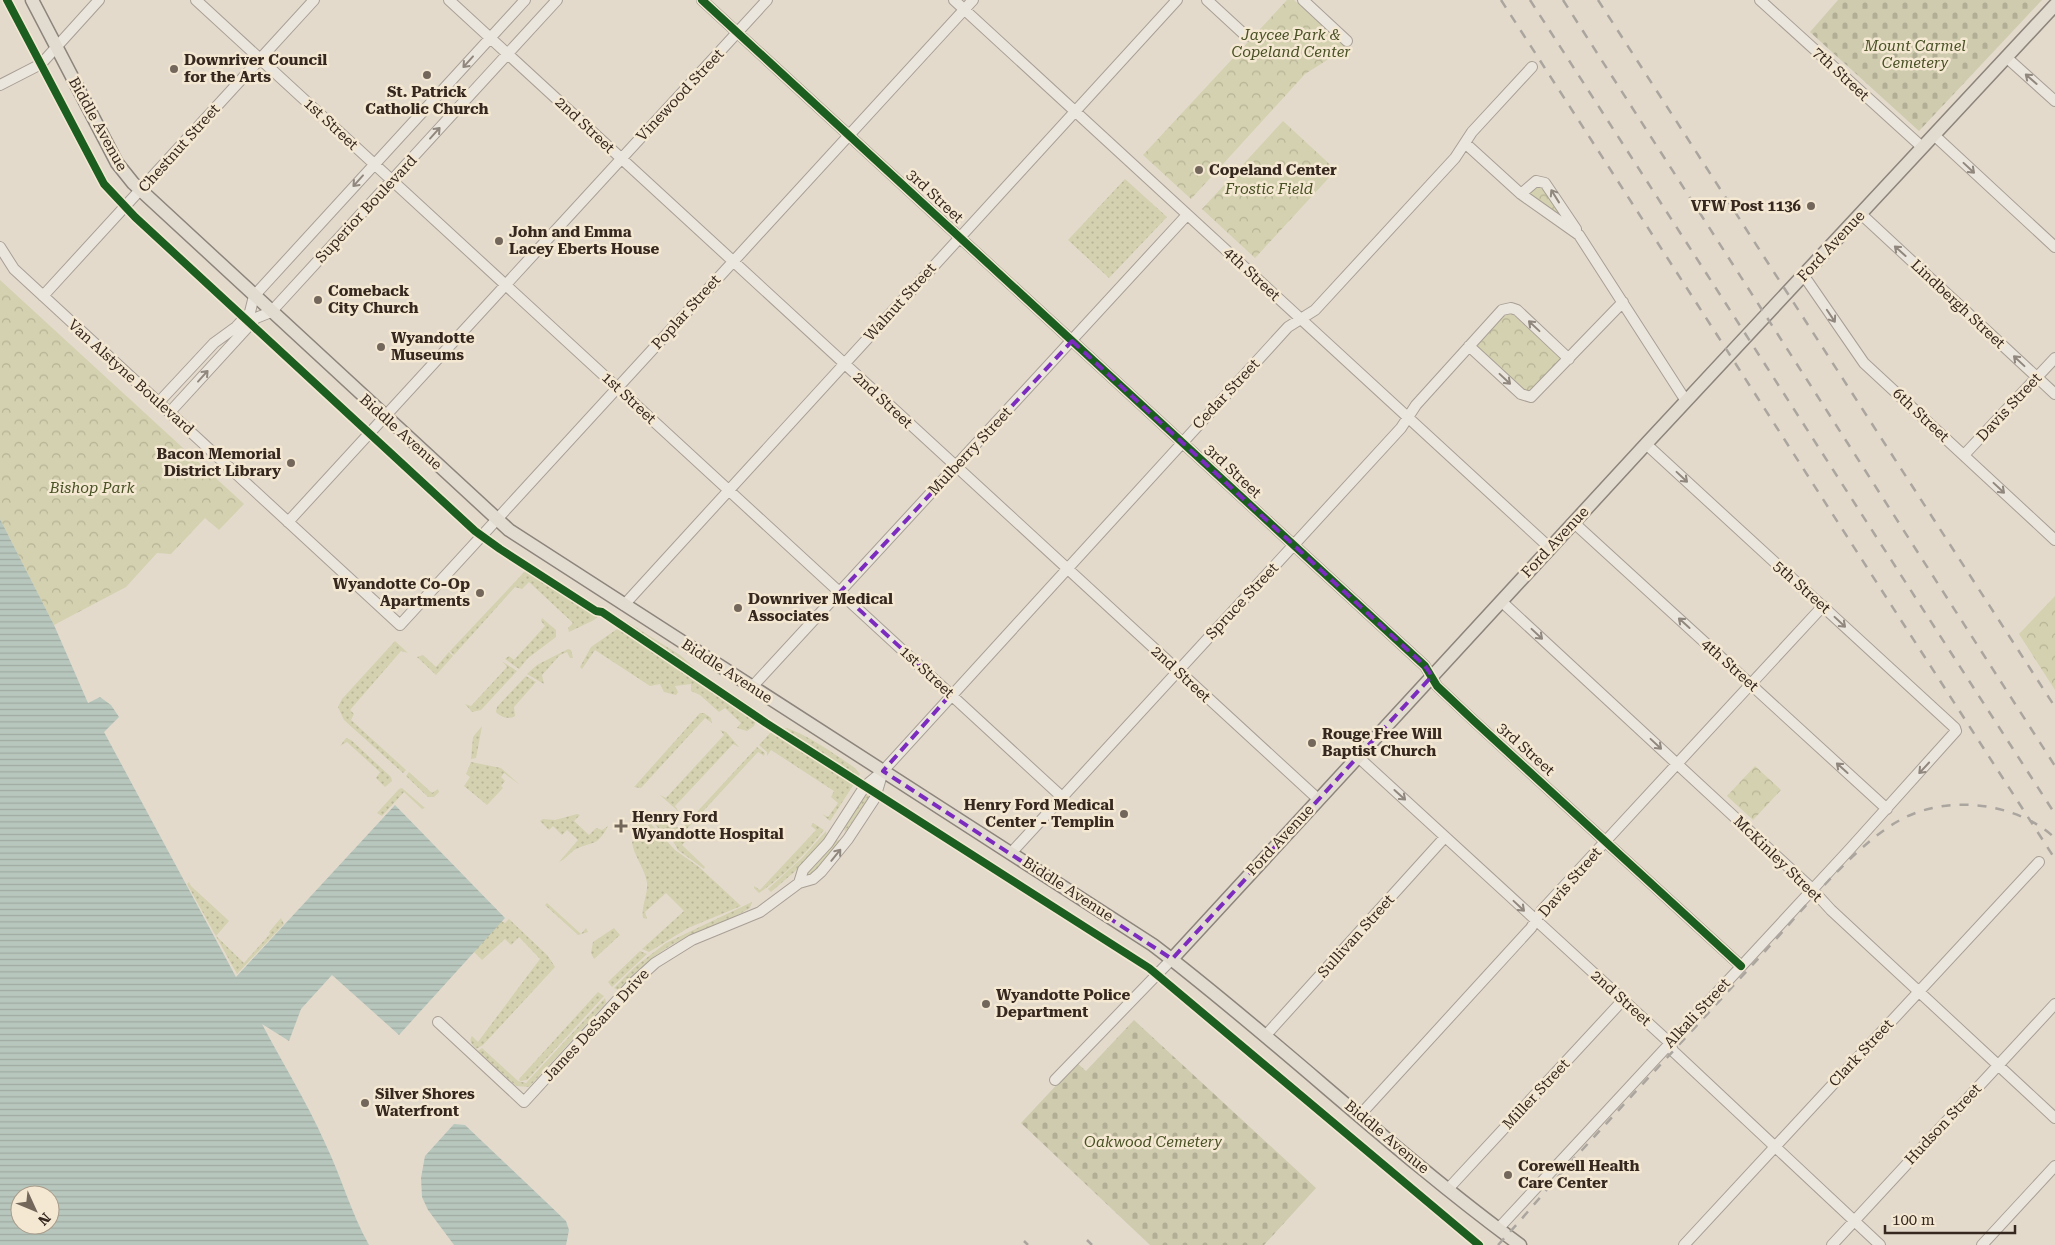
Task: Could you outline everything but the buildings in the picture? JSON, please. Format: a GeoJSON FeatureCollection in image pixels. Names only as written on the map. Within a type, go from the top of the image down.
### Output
{"type":"FeatureCollection","features":[{"type":"Feature","properties":{"kind":"main road","name":"Biddle Avenue"},"geometry":{"type":"LineString","coordinates":[[32,0],[117,163],[140,190],[497,520],[509,530],[624,605],[1133,931],[1172,959],[1266,1035],[1448,1189],[1520,1245]]}},
{"type":"Feature","properties":{"kind":"main road","name":"Ford Avenue"},"geometry":{"type":"LineString","coordinates":[[1172,959],[1357,756],[2055,5]]}},
{"type":"Feature","properties":{"kind":"street"},"geometry":{"type":"LineString","coordinates":[[0,85],[40,64],[100,0]]}},
{"type":"Feature","properties":{"kind":"street","name":"1st Street"},"geometry":{"type":"LineString","coordinates":[[196,0],[1062,797]]}},
{"type":"Feature","properties":{"kind":"street","name":"Chestnut Street"},"geometry":{"type":"LineString","coordinates":[[43,296],[314,0]]}},
{"type":"Feature","properties":{"kind":"street","name":"2nd Street"},"geometry":{"type":"LineString","coordinates":[[449,0],[1318,799]]}},
{"type":"Feature","properties":{"kind":"street","name":"Superior Boulevard"},"geometry":{"type":"LineString","coordinates":[[159,402],[217,339],[236,327],[250,312],[254,296],[525,0]]}},
{"type":"Feature","properties":{"kind":"street","name":"Superior Boulevard"},"geometry":{"type":"LineString","coordinates":[[170,412],[256,318],[271,312],[557,0]]}},
{"type":"Feature","properties":{"kind":"street","name":"3rd Street"},"geometry":{"type":"LineString","coordinates":[[702,0],[1425,666],[1437,686],[1741,966]]}},
{"type":"Feature","properties":{"kind":"street","name":"Vinewood Street"},"geometry":{"type":"LineString","coordinates":[[288,522],[768,0]]}},
{"type":"Feature","properties":{"kind":"street","name":"4th Street"},"geometry":{"type":"LineString","coordinates":[[954,0],[1550,548]]}},
{"type":"Feature","properties":{"kind":"street","name":"Poplar Street"},"geometry":{"type":"LineString","coordinates":[[400,625],[973,0]]}},
{"type":"Feature","properties":{"kind":"street","name":"Walnut Street"},"geometry":{"type":"LineString","coordinates":[[624,605],[1177,0]]}},
{"type":"Feature","properties":{"kind":"street"},"geometry":{"type":"LineString","coordinates":[[1207,0],[1246,36]]}},
{"type":"Feature","properties":{"kind":"street"},"geometry":{"type":"LineString","coordinates":[[1303,0],[1347,41]]}},
{"type":"Feature","properties":{"kind":"street","name":"7th Street"},"geometry":{"type":"LineString","coordinates":[[1760,0],[1922,147]]}},
{"type":"Feature","properties":{"kind":"street"},"geometry":{"type":"LineString","coordinates":[[2006,57],[2055,101]]}},
{"type":"Feature","properties":{"kind":"street","name":"Cedar Street"},"geometry":{"type":"LineString","coordinates":[[883,771],[951,694],[1288,327],[1315,310],[1455,158],[1472,132],[1532,67]]}},
{"type":"Feature","properties":{"kind":"street"},"geometry":{"type":"LineString","coordinates":[[1934,135],[2055,247]]}},
{"type":"Feature","properties":{"kind":"street"},"geometry":{"type":"LineString","coordinates":[[1465,143],[1520,194],[1580,234]]}},
{"type":"Feature","properties":{"kind":"street"},"geometry":{"type":"LineString","coordinates":[[1520,194],[1536,181],[1545,183],[1580,234],[1686,401]]}},
{"type":"Feature","properties":{"kind":"street","name":"Lindbergh Street"},"geometry":{"type":"LineString","coordinates":[[1860,214],[2055,394]]}},
{"type":"Feature","properties":{"kind":"street","name":"Mulberry Street"},"geometry":{"type":"LineString","coordinates":[[752,687],[1188,215]]}},
{"type":"Feature","properties":{"kind":"street","name":"Van Alstyne Boulevard"},"geometry":{"type":"LineString","coordinates":[[0,248],[14,269],[400,625]]}},
{"type":"Feature","properties":{"kind":"street","name":"6th Street"},"geometry":{"type":"LineString","coordinates":[[1804,276],[1864,363],[2055,540]]}},
{"type":"Feature","properties":{"kind":"street"},"geometry":{"type":"LineString","coordinates":[[1469,346],[1521,394],[1527,397],[1536,394],[1623,302]]}},
{"type":"Feature","properties":{"kind":"street","name":"Spruce Street"},"geometry":{"type":"LineString","coordinates":[[1011,853],[1398,431],[1416,405],[1502,310],[1511,308],[1518,310],[1569,359]]}},
{"type":"Feature","properties":{"kind":"street","name":"Davis Street"},"geometry":{"type":"LineString","coordinates":[[1964,455],[2055,358]]}},
{"type":"Feature","properties":{"kind":"street","name":"5th Street"},"geometry":{"type":"LineString","coordinates":[[1646,444],[1955,728],[1956,731]]}},
{"type":"Feature","properties":{"kind":"street","name":"4th Street"},"geometry":{"type":"LineString","coordinates":[[1574,522],[1887,808]]}},
{"type":"Feature","properties":{"kind":"street","name":"McKinley Street"},"geometry":{"type":"LineString","coordinates":[[1501,601],[1677,763],[1831,910],[2055,1118]]}},
{"type":"Feature","properties":{"kind":"street","name":"Davis Street"},"geometry":{"type":"LineString","coordinates":[[1360,1116],[1536,921],[1542,910],[1823,606]]}},
{"type":"Feature","properties":{"kind":"street","name":"Alkali Street"},"geometry":{"type":"LineString","coordinates":[[1498,1228],[1955,735],[1956,731]]}},
{"type":"Feature","properties":{"kind":"street","name":"2nd Street"},"geometry":{"type":"LineString","coordinates":[[1357,756],[1670,1043],[1674,1051],[1774,1148],[1880,1245]]}},
{"type":"Feature","properties":{"kind":"street","name":"James DeSana Drive"},"geometry":{"type":"LineString","coordinates":[[798,883],[803,870],[828,843],[865,786],[883,771]]}},
{"type":"Feature","properties":{"kind":"street","name":"James DeSana Drive"},"geometry":{"type":"LineString","coordinates":[[438,1022],[524,1102],[633,983],[655,963],[692,940],[760,912],[798,883],[813,880],[835,857],[875,798],[883,771]]}},
{"type":"Feature","properties":{"kind":"street","name":"Sullivan Street"},"geometry":{"type":"LineString","coordinates":[[1266,1035],[1445,837]]}},
{"type":"Feature","properties":{"kind":"street","name":"Clark Street"},"geometry":{"type":"LineString","coordinates":[[1684,1245],[2039,862]]}},
{"type":"Feature","properties":{"kind":"street","name":"Ford Avenue"},"geometry":{"type":"LineString","coordinates":[[1055,1080],[1172,959]]}},
{"type":"Feature","properties":{"kind":"street","name":"Miller Street"},"geometry":{"type":"LineString","coordinates":[[1448,1189],[1623,1000]]}},
{"type":"Feature","properties":{"kind":"street","name":"Hudson Street"},"geometry":{"type":"LineString","coordinates":[[1832,1245],[2055,1004]]}},
{"type":"Feature","properties":{"kind":"street"},"geometry":{"type":"LineString","coordinates":[[1982,1245],[2055,1166]]}},
{"type":"Feature","properties":{"kind":"highlighted area"},"geometry":{"type":"Polygon","coordinates":[[[1072,341],[1425,666],[1432,676],[1172,959],[883,771],[951,694],[840,592],[1072,341]]]}},
{"type":"Feature","properties":{"kind":"green space","name":"Jaycee Park & Copeland Center"},"geometry":{"type":"Polygon","coordinates":[[[1287,0],[1294,0],[1346,48],[1305,74],[1191,199],[1143,155],[1287,0]]]}},
{"type":"Feature","properties":{"kind":"green space","name":"Mount Carmel Cemetery"},"geometry":{"type":"Polygon","coordinates":[[[1838,0],[2042,0],[1919,131],[1810,32],[1838,0]]]}},
{"type":"Feature","properties":{"kind":"green space","name":"Frostic Field"},"geometry":{"type":"Polygon","coordinates":[[[1283,121],[1336,170],[1255,258],[1202,209],[1283,121]]]}},
{"type":"Feature","properties":{"kind":"green space"},"geometry":{"type":"Polygon","coordinates":[[[1125,179],[1167,217],[1109,278],[1068,240],[1125,179]]]}},
{"type":"Feature","properties":{"kind":"green space"},"geometry":{"type":"Polygon","coordinates":[[[1545,183],[1579,235],[1521,194],[1529,185],[1545,183]]]}},
{"type":"Feature","properties":{"kind":"green space","name":"Bishop Park"},"geometry":{"type":"Polygon","coordinates":[[[0,280],[244,504],[219,530],[205,518],[171,554],[157,553],[126,587],[54,625],[0,519],[0,280]]]}},
{"type":"Feature","properties":{"kind":"green space"},"geometry":{"type":"Polygon","coordinates":[[[1509,311],[1561,359],[1528,394],[1477,346],[1509,311]]]}},
{"type":"Feature","properties":{"kind":"green space"},"geometry":{"type":"Polygon","coordinates":[[[528,568],[601,613],[594,620],[569,632],[568,628],[573,623],[529,582],[522,589],[515,587],[454,655],[450,651],[528,568]]]}},
{"type":"Feature","properties":{"kind":"green space"},"geometry":{"type":"Polygon","coordinates":[[[2055,596],[2055,690],[2019,634],[2055,596]]]}},
{"type":"Feature","properties":{"kind":"green space"},"geometry":{"type":"Polygon","coordinates":[[[542,618],[556,630],[556,637],[528,658],[519,669],[505,659],[509,656],[514,660],[545,626],[541,621],[542,618]]]}},
{"type":"Feature","properties":{"kind":"green space"},"geometry":{"type":"Polygon","coordinates":[[[627,622],[680,655],[705,677],[750,705],[757,714],[624,626],[627,622]]]}},
{"type":"Feature","properties":{"kind":"green space"},"geometry":{"type":"Polygon","coordinates":[[[620,627],[753,715],[757,718],[754,726],[747,731],[737,728],[741,723],[725,708],[719,712],[700,695],[691,691],[691,684],[675,686],[678,692],[676,695],[664,692],[660,684],[650,686],[595,650],[582,669],[580,667],[591,647],[620,627]]]}},
{"type":"Feature","properties":{"kind":"green space"},"geometry":{"type":"Polygon","coordinates":[[[395,641],[408,653],[401,651],[350,710],[354,714],[351,720],[406,770],[403,773],[344,720],[338,707],[342,699],[395,641]]]}},
{"type":"Feature","properties":{"kind":"green space"},"geometry":{"type":"Polygon","coordinates":[[[568,649],[571,650],[573,658],[570,658],[567,652],[560,655],[542,675],[544,684],[527,674],[537,665],[568,649]]]}},
{"type":"Feature","properties":{"kind":"green space"},"geometry":{"type":"Polygon","coordinates":[[[449,652],[453,656],[436,675],[417,657],[423,655],[436,667],[449,652]]]}},
{"type":"Feature","properties":{"kind":"green space"},"geometry":{"type":"Polygon","coordinates":[[[503,662],[517,671],[481,710],[472,712],[465,704],[471,706],[507,667],[503,662]]]}},
{"type":"Feature","properties":{"kind":"green space"},"geometry":{"type":"Polygon","coordinates":[[[526,676],[536,682],[514,707],[515,716],[502,717],[496,712],[497,707],[526,676]]]}},
{"type":"Feature","properties":{"kind":"green space"},"geometry":{"type":"Polygon","coordinates":[[[700,713],[704,713],[711,718],[712,723],[705,718],[641,788],[634,787],[700,713]]]}},
{"type":"Feature","properties":{"kind":"green space"},"geometry":{"type":"Polygon","coordinates":[[[482,726],[476,758],[471,759],[473,737],[482,726]]]}},
{"type":"Feature","properties":{"kind":"green space"},"geometry":{"type":"Polygon","coordinates":[[[777,727],[795,731],[828,750],[855,768],[860,774],[857,779],[777,727]]]}},
{"type":"Feature","properties":{"kind":"green space"},"geometry":{"type":"Polygon","coordinates":[[[774,729],[856,781],[830,821],[822,814],[828,817],[838,803],[831,797],[834,791],[771,750],[767,756],[767,752],[759,745],[774,729]]]}},
{"type":"Feature","properties":{"kind":"green space"},"geometry":{"type":"Polygon","coordinates":[[[720,730],[726,732],[739,747],[733,744],[675,806],[679,812],[660,795],[666,798],[724,735],[720,730]]]}},
{"type":"Feature","properties":{"kind":"green space"},"geometry":{"type":"Polygon","coordinates":[[[346,738],[351,740],[391,777],[392,781],[385,787],[376,778],[380,772],[347,742],[340,746],[346,738]]]}},
{"type":"Feature","properties":{"kind":"green space"},"geometry":{"type":"Polygon","coordinates":[[[757,747],[765,753],[764,756],[758,752],[683,833],[686,837],[669,838],[652,822],[657,815],[672,828],[684,826],[757,747]]]}},
{"type":"Feature","properties":{"kind":"green space"},"geometry":{"type":"Polygon","coordinates":[[[471,762],[501,768],[520,785],[504,773],[501,777],[505,781],[501,786],[503,788],[487,805],[464,786],[470,777],[466,774],[471,762]]]}},
{"type":"Feature","properties":{"kind":"green space"},"geometry":{"type":"Polygon","coordinates":[[[1755,766],[1781,790],[1753,820],[1727,796],[1755,766]]]}},
{"type":"Feature","properties":{"kind":"green space"},"geometry":{"type":"Polygon","coordinates":[[[409,772],[432,793],[438,789],[439,792],[434,797],[428,797],[406,776],[409,772]]]}},
{"type":"Feature","properties":{"kind":"green space"},"geometry":{"type":"Polygon","coordinates":[[[402,788],[425,808],[422,809],[404,792],[382,816],[377,813],[399,789],[402,788]]]}},
{"type":"Feature","properties":{"kind":"green space"},"geometry":{"type":"Polygon","coordinates":[[[866,794],[870,797],[845,832],[844,828],[866,794]]]}},
{"type":"Feature","properties":{"kind":"green space"},"geometry":{"type":"Polygon","coordinates":[[[577,814],[580,815],[574,821],[589,835],[596,828],[602,830],[608,826],[598,840],[576,849],[559,862],[578,840],[567,830],[562,835],[553,826],[549,830],[540,821],[543,819],[555,820],[577,814]]]}},
{"type":"Feature","properties":{"kind":"green space"},"geometry":{"type":"Polygon","coordinates":[[[641,815],[648,822],[632,839],[634,825],[641,815]]]}},
{"type":"Feature","properties":{"kind":"green space"},"geometry":{"type":"Polygon","coordinates":[[[650,823],[675,850],[699,867],[741,906],[688,928],[649,952],[642,949],[684,911],[666,893],[645,912],[647,919],[643,918],[647,883],[632,842],[650,823]]]}},
{"type":"Feature","properties":{"kind":"green space"},"geometry":{"type":"Polygon","coordinates":[[[813,823],[824,830],[794,864],[759,893],[754,886],[760,890],[816,830],[811,826],[813,823]]]}},
{"type":"Feature","properties":{"kind":"green space"},"geometry":{"type":"Polygon","coordinates":[[[826,831],[827,837],[800,867],[771,892],[768,889],[803,857],[826,831]]]}},
{"type":"Feature","properties":{"kind":"green space"},"geometry":{"type":"Polygon","coordinates":[[[839,840],[840,842],[811,876],[808,876],[807,873],[835,841],[839,840]]]}},
{"type":"Feature","properties":{"kind":"green space"},"geometry":{"type":"Polygon","coordinates":[[[673,841],[686,841],[682,845],[705,867],[704,869],[678,850],[673,841]]]}},
{"type":"Feature","properties":{"kind":"green space"},"geometry":{"type":"Polygon","coordinates":[[[189,882],[229,921],[216,936],[244,963],[270,934],[269,932],[281,918],[284,924],[237,974],[187,884],[189,882]]]}},
{"type":"Feature","properties":{"kind":"green space"},"geometry":{"type":"Polygon","coordinates":[[[752,902],[750,908],[741,913],[670,946],[647,963],[618,990],[614,988],[636,966],[666,943],[752,902]]]}},
{"type":"Feature","properties":{"kind":"green space"},"geometry":{"type":"Polygon","coordinates":[[[547,903],[581,934],[586,928],[588,932],[578,935],[545,905],[547,903]]]}},
{"type":"Feature","properties":{"kind":"green space"},"geometry":{"type":"Polygon","coordinates":[[[509,919],[548,956],[555,967],[483,1045],[476,1049],[471,1041],[472,1036],[478,1042],[540,959],[519,937],[511,945],[505,939],[482,960],[473,951],[501,921],[505,923],[509,919]]]}},
{"type":"Feature","properties":{"kind":"green space"},"geometry":{"type":"Polygon","coordinates":[[[614,928],[620,935],[594,959],[591,953],[593,942],[614,928]]]}},
{"type":"Feature","properties":{"kind":"green space"},"geometry":{"type":"Polygon","coordinates":[[[640,951],[647,954],[612,987],[608,982],[640,951]]]}},
{"type":"Feature","properties":{"kind":"green space"},"geometry":{"type":"Polygon","coordinates":[[[598,992],[604,996],[527,1080],[520,1081],[519,1079],[598,992]]]}},
{"type":"Feature","properties":{"kind":"green space"},"geometry":{"type":"Polygon","coordinates":[[[605,998],[606,1003],[529,1087],[516,1086],[478,1051],[482,1048],[518,1081],[526,1083],[605,998]]]}},
{"type":"Feature","properties":{"kind":"green space","name":"Oakwood Cemetery"},"geometry":{"type":"Polygon","coordinates":[[[1134,1020],[1316,1188],[1264,1245],[1150,1245],[1021,1123],[1077,1063],[1086,1071],[1134,1020]]]}},
{"type":"Feature","properties":{"kind":"shaded area"},"geometry":{"type":"Polygon","coordinates":[[[0,519],[54,625],[88,703],[100,697],[111,705],[119,717],[104,732],[236,977],[395,805],[505,918],[399,1035],[332,975],[301,1009],[289,1041],[262,1024],[318,1128],[369,1245],[0,1245],[0,519]]]}},
{"type":"Feature","properties":{"kind":"shaded area"},"geometry":{"type":"Polygon","coordinates":[[[454,1124],[465,1125],[566,1221],[569,1230],[566,1245],[454,1245],[428,1210],[422,1197],[421,1178],[425,1156],[454,1124]]]}},
{"type":"Feature","properties":{"kind":"railway"},"geometry":{"type":"LineString","coordinates":[[1501,0],[2055,859]]}},
{"type":"Feature","properties":{"kind":"railway"},"geometry":{"type":"LineString","coordinates":[[1530,0],[2055,814]]}},
{"type":"Feature","properties":{"kind":"railway"},"geometry":{"type":"LineString","coordinates":[[1563,0],[2055,766]]}},
{"type":"Feature","properties":{"kind":"railway"},"geometry":{"type":"LineString","coordinates":[[1598,0],[2055,707]]}},
{"type":"Feature","properties":{"kind":"railway"},"geometry":{"type":"LineString","coordinates":[[1498,1245],[1572,1161],[1814,896],[1851,858],[1888,827],[1924,810],[1943,806],[1983,806],[2003,810],[2022,817],[2040,826],[2055,838]]}},
{"type":"Feature","properties":{"kind":"railway"},"geometry":{"type":"LineString","coordinates":[[1087,1240],[1092,1245]]}},
{"type":"Feature","properties":{"kind":"railway"},"geometry":{"type":"LineString","coordinates":[[1024,1241],[1028,1245]]}},
{"type":"Feature","properties":{"kind":"cycle path"},"geometry":{"type":"LineString","coordinates":[[7,0],[104,184],[135,217],[475,531],[596,611],[602,612],[766,723],[1149,968],[1479,1245]]}},
{"type":"Feature","properties":{"kind":"cycle path"},"geometry":{"type":"LineString","coordinates":[[702,0],[1425,666],[1437,686],[1741,966]]}},
{"type":"Feature","properties":{"kind":"place","name":"Downriver Council for the Arts"},"geometry":{"type":"Point","coordinates":[174,69]}},
{"type":"Feature","properties":{"kind":"place","name":"St. Patrick Catholic Church"},"geometry":{"type":"Point","coordinates":[427,75]}},
{"type":"Feature","properties":{"kind":"place","name":"Copeland Center"},"geometry":{"type":"Point","coordinates":[1199,170]}},
{"type":"Feature","properties":{"kind":"place","name":"VFW Post 1136"},"geometry":{"type":"Point","coordinates":[1811,206]}},
{"type":"Feature","properties":{"kind":"place","name":"John and Emma Lacey Eberts House"},"geometry":{"type":"Point","coordinates":[499,241]}},
{"type":"Feature","properties":{"kind":"place","name":"Comeback City Church"},"geometry":{"type":"Point","coordinates":[318,300]}},
{"type":"Feature","properties":{"kind":"place","name":"Wyandotte Museums"},"geometry":{"type":"Point","coordinates":[381,347]}},
{"type":"Feature","properties":{"kind":"place","name":"Bacon Memorial District Library"},"geometry":{"type":"Point","coordinates":[291,463]}},
{"type":"Feature","properties":{"kind":"place","name":"Wyandotte Co-Op Apartments"},"geometry":{"type":"Point","coordinates":[480,593]}},
{"type":"Feature","properties":{"kind":"place","name":"Downriver Medical Associates"},"geometry":{"type":"Point","coordinates":[738,608]}},
{"type":"Feature","properties":{"kind":"place","name":"Rouge Free Will Baptist Church"},"geometry":{"type":"Point","coordinates":[1312,743]}},
{"type":"Feature","properties":{"kind":"place","name":"Henry Ford Medical Center - Templin"},"geometry":{"type":"Point","coordinates":[1124,814]}},
{"type":"Feature","properties":{"kind":"place","name":"Henry Ford Wyandotte Hospital"},"geometry":{"type":"Point","coordinates":[621,826]}},
{"type":"Feature","properties":{"kind":"place","name":"Wyandotte Police Department"},"geometry":{"type":"Point","coordinates":[986,1004]}},
{"type":"Feature","properties":{"kind":"place","name":"Silver Shores Waterfront"},"geometry":{"type":"Point","coordinates":[365,1103]}},
{"type":"Feature","properties":{"kind":"place","name":"Corewell Health Care Center"},"geometry":{"type":"Point","coordinates":[1508,1175]}}]}
